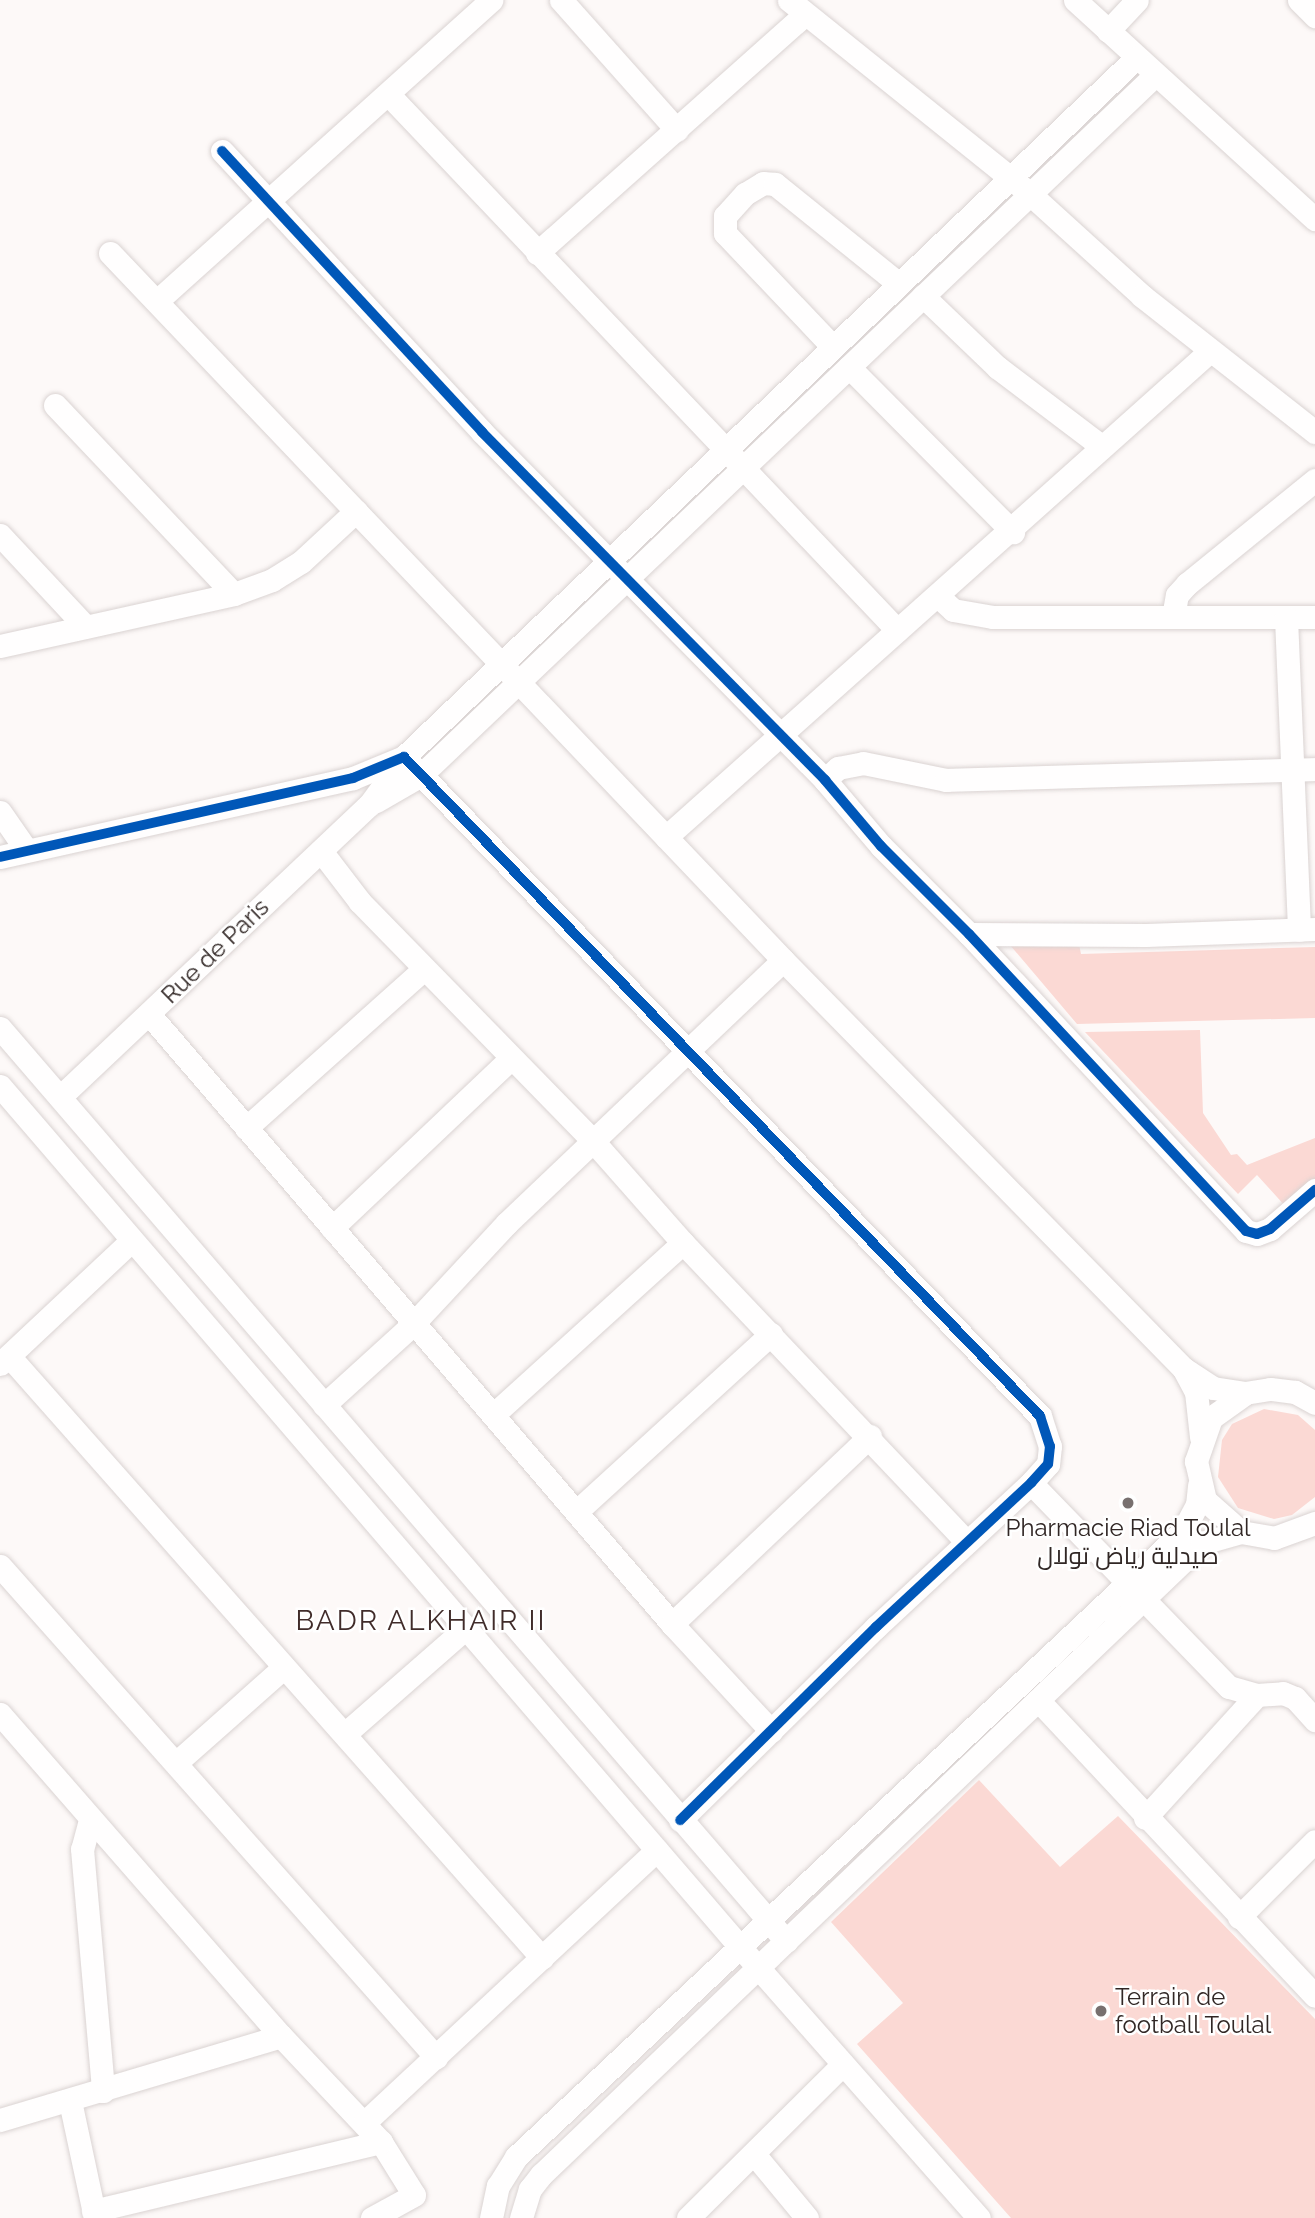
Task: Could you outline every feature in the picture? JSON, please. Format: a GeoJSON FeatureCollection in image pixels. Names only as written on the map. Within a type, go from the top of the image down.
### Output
{"type":"FeatureCollection","features":[{"type":"Feature","properties":{"kind":"street"},"geometry":{"type":"LineString","coordinates":[[157,301],[389,95],[491,0]]}},
{"type":"Feature","properties":{"kind":"street"},"geometry":{"type":"LineString","coordinates":[[561,0],[677,130]]}},
{"type":"Feature","properties":{"kind":"street"},"geometry":{"type":"LineString","coordinates":[[1076,0],[1154,75],[1315,219]]}},
{"type":"Feature","properties":{"kind":"street"},"geometry":{"type":"LineString","coordinates":[[1108,31],[1137,0]]}},
{"type":"Feature","properties":{"kind":"street"},"geometry":{"type":"LineString","coordinates":[[1299,0],[1315,16]]}},
{"type":"Feature","properties":{"kind":"street"},"geometry":{"type":"LineString","coordinates":[[537,253],[677,130],[797,7],[1030,194],[1142,296],[1315,432]]}},
{"type":"Feature","properties":{"kind":"street"},"geometry":{"type":"LineString","coordinates":[[370,804],[404,757],[1136,58]]}},
{"type":"Feature","properties":{"kind":"street"},"geometry":{"type":"LineString","coordinates":[[370,804],[421,775],[1154,75]]}},
{"type":"Feature","properties":{"kind":"street"},"geometry":{"type":"LineString","coordinates":[[389,95],[897,630]]}},
{"type":"Feature","properties":{"kind":"street"},"geometry":{"type":"LineString","coordinates":[[222,151],[608,562],[825,780],[881,846],[969,934],[1246,1231],[1257,1234],[1270,1229],[1315,1190]]}},
{"type":"Feature","properties":{"kind":"street"},"geometry":{"type":"LineString","coordinates":[[833,347],[724,233],[722,222],[745,194],[763,183],[775,184],[899,284]]}},
{"type":"Feature","properties":{"kind":"street"},"geometry":{"type":"LineString","coordinates":[[110,253],[783,960],[1184,1369],[1213,1388],[1246,1393],[1270,1389],[1308,1394]]}},
{"type":"Feature","properties":{"kind":"street"},"geometry":{"type":"LineString","coordinates":[[923,296],[998,367],[1101,446]]}},
{"type":"Feature","properties":{"kind":"street"},"geometry":{"type":"LineString","coordinates":[[666,837],[897,630],[1013,532],[1101,446],[1210,351]]}},
{"type":"Feature","properties":{"kind":"street"},"geometry":{"type":"LineString","coordinates":[[849,367],[1013,532]]}},
{"type":"Feature","properties":{"kind":"street"},"geometry":{"type":"LineString","coordinates":[[55,405],[234,594]]}},
{"type":"Feature","properties":{"kind":"street"},"geometry":{"type":"LineString","coordinates":[[1173,617],[1177,595],[1187,584],[1315,480]]}},
{"type":"Feature","properties":{"kind":"street"},"geometry":{"type":"LineString","coordinates":[[0,646],[234,594],[301,562],[356,511]]}},
{"type":"Feature","properties":{"kind":"street"},"geometry":{"type":"LineString","coordinates":[[0,535],[85,626]]}},
{"type":"Feature","properties":{"kind":"street"},"geometry":{"type":"LineString","coordinates":[[939,597],[953,610],[993,617],[1315,617]]}},
{"type":"Feature","properties":{"kind":"street"},"geometry":{"type":"LineString","coordinates":[[969,934],[1146,935],[1307,930],[1292,770],[1286,618]]}},
{"type":"Feature","properties":{"kind":"street"},"geometry":{"type":"LineString","coordinates":[[404,757],[1032,1406],[1050,1446],[1048,1464],[1031,1483],[680,1820]]}},
{"type":"Feature","properties":{"kind":"street"},"geometry":{"type":"LineString","coordinates":[[0,857],[353,778],[404,757]]}},
{"type":"Feature","properties":{"kind":"street"},"geometry":{"type":"LineString","coordinates":[[825,780],[838,768],[863,763],[946,779],[1315,769]]}},
{"type":"Feature","properties":{"kind":"street","name":"Rue de Paris"},"geometry":{"type":"LineString","coordinates":[[60,1097],[370,804]]}},
{"type":"Feature","properties":{"kind":"street"},"geometry":{"type":"LineString","coordinates":[[0,812],[27,851]]}},
{"type":"Feature","properties":{"kind":"street"},"geometry":{"type":"LineString","coordinates":[[321,851],[360,902],[509,1060],[593,1141],[683,1243],[870,1436],[967,1542]]}},
{"type":"Feature","properties":{"kind":"street"},"geometry":{"type":"LineString","coordinates":[[324,1405],[414,1323],[507,1223],[783,960]]}},
{"type":"Feature","properties":{"kind":"street"},"geometry":{"type":"LineString","coordinates":[[246,1128],[425,969]]}},
{"type":"Feature","properties":{"kind":"street"},"geometry":{"type":"LineString","coordinates":[[149,1014],[672,1624],[771,1731]]}},
{"type":"Feature","properties":{"kind":"street"},"geometry":{"type":"LineString","coordinates":[[0,1028],[786,1941]]}},
{"type":"Feature","properties":{"kind":"street"},"geometry":{"type":"LineString","coordinates":[[332,1228],[509,1060]]}},
{"type":"Feature","properties":{"kind":"street"},"geometry":{"type":"LineString","coordinates":[[0,1086],[758,1968],[979,2218]]}},
{"type":"Feature","properties":{"kind":"street"},"geometry":{"type":"LineString","coordinates":[[132,1240],[5,1360],[284,1667],[347,1732],[542,1958]]}},
{"type":"Feature","properties":{"kind":"street"},"geometry":{"type":"LineString","coordinates":[[493,1415],[683,1243]]}},
{"type":"Feature","properties":{"kind":"street"},"geometry":{"type":"LineString","coordinates":[[576,1511],[771,1334]]}},
{"type":"Feature","properties":{"kind":"street"},"geometry":{"type":"LineString","coordinates":[[521,2218],[522,2205],[541,2175],[1038,1700],[1137,1589],[1183,1531],[1197,1505],[1199,1485],[1196,1461],[1200,1437],[1196,1392],[1184,1369]]}},
{"type":"Feature","properties":{"kind":"street"},"geometry":{"type":"LineString","coordinates":[[1200,1437],[1219,1410],[1246,1393]]}},
{"type":"Feature","properties":{"kind":"street"},"geometry":{"type":"LineString","coordinates":[[672,1624],[870,1436]]}},
{"type":"Feature","properties":{"kind":"street"},"geometry":{"type":"LineString","coordinates":[[1031,1483],[1229,1686],[1257,1695],[1295,1698],[1315,1720]]}},
{"type":"Feature","properties":{"kind":"street"},"geometry":{"type":"LineString","coordinates":[[1199,1485],[1215,1513],[1241,1532],[1274,1538],[1315,1533]]}},
{"type":"Feature","properties":{"kind":"street"},"geometry":{"type":"LineString","coordinates":[[1291,1535],[1315,1523]]}},
{"type":"Feature","properties":{"kind":"street"},"geometry":{"type":"LineString","coordinates":[[491,2218],[498,2186],[516,2157],[768,1920],[1137,1589],[1202,1543],[1241,1532]]}},
{"type":"Feature","properties":{"kind":"street"},"geometry":{"type":"LineString","coordinates":[[0,1566],[177,1762],[436,2057]]}},
{"type":"Feature","properties":{"kind":"street"},"geometry":{"type":"LineString","coordinates":[[347,1732],[466,1628]]}},
{"type":"Feature","properties":{"kind":"street"},"geometry":{"type":"LineString","coordinates":[[177,1762],[284,1667]]}},
{"type":"Feature","properties":{"kind":"street"},"geometry":{"type":"LineString","coordinates":[[1144,1818],[1257,1695]]}},
{"type":"Feature","properties":{"kind":"street"},"geometry":{"type":"LineString","coordinates":[[1038,1700],[1144,1818],[1315,1996]]}},
{"type":"Feature","properties":{"kind":"street"},"geometry":{"type":"LineString","coordinates":[[0,1714],[281,2036],[381,2142],[414,2195],[372,2218]]}},
{"type":"Feature","properties":{"kind":"street"},"geometry":{"type":"LineString","coordinates":[[90,1820],[82,1849],[103,2091]]}},
{"type":"Feature","properties":{"kind":"street"},"geometry":{"type":"LineString","coordinates":[[1239,1917],[1315,1841]]}},
{"type":"Feature","properties":{"kind":"street"},"geometry":{"type":"LineString","coordinates":[[364,2123],[657,1850]]}},
{"type":"Feature","properties":{"kind":"street"},"geometry":{"type":"LineString","coordinates":[[0,2120],[281,2036]]}},
{"type":"Feature","properties":{"kind":"street"},"geometry":{"type":"LineString","coordinates":[[688,2218],[843,2064]]}},
{"type":"Feature","properties":{"kind":"street"},"geometry":{"type":"LineString","coordinates":[[70,2101],[94,2214],[381,2142]]}},
{"type":"Feature","properties":{"kind":"street"},"geometry":{"type":"LineString","coordinates":[[754,2154],[807,2218]]}},
{"type":"Feature","properties":{"kind":"shaded area"},"geometry":{"type":"Polygon","coordinates":[[[1079,944],[1081,954],[1315,947],[1315,1018],[1077,1024],[1010,945],[1079,944]]]}},
{"type":"Feature","properties":{"kind":"shaded area"},"geometry":{"type":"Polygon","coordinates":[[[1200,1030],[1203,1113],[1231,1155],[1237,1154],[1247,1165],[1315,1138],[1315,1179],[1286,1207],[1257,1175],[1238,1194],[1085,1032],[1200,1030]]]}},
{"type":"Feature","properties":{"kind":"shaded area"},"geometry":{"type":"Polygon","coordinates":[[[1264,1409],[1298,1415],[1315,1430],[1315,1497],[1292,1515],[1274,1519],[1238,1508],[1218,1477],[1222,1440],[1232,1424],[1264,1409]]]}},
{"type":"Feature","properties":{"kind":"shaded area","name":"Terrain de football Toulal"},"geometry":{"type":"Polygon","coordinates":[[[979,1780],[1060,1867],[1118,1816],[1315,2019],[1315,2218],[1011,2218],[857,2044],[903,2003],[831,1922],[979,1780]]]}},
{"type":"Feature","properties":{"kind":"cycle path"},"geometry":{"type":"LineString","coordinates":[[222,151],[482,432],[825,780],[881,846],[969,934],[1246,1231],[1257,1234],[1270,1229],[1315,1190]]}},
{"type":"Feature","properties":{"kind":"cycle path"},"geometry":{"type":"LineString","coordinates":[[0,857],[353,778],[404,757],[1040,1416],[1050,1446],[1048,1464],[876,1627],[680,1820]]}},
{"type":"Feature","properties":{"kind":"place","name":"Pharmacie Riad Toulal صيدلية رياض تولال"},"geometry":{"type":"Point","coordinates":[1128,1503]}},
{"type":"Feature","properties":{"kind":"place","name":"Terrain de football Toulal"},"geometry":{"type":"Point","coordinates":[1101,2011]}},
{"type":"Feature","properties":{"kind":"district","name":"BADR ALKHAIR II"},"geometry":{"type":"Point","coordinates":[421,1621]}}]}
